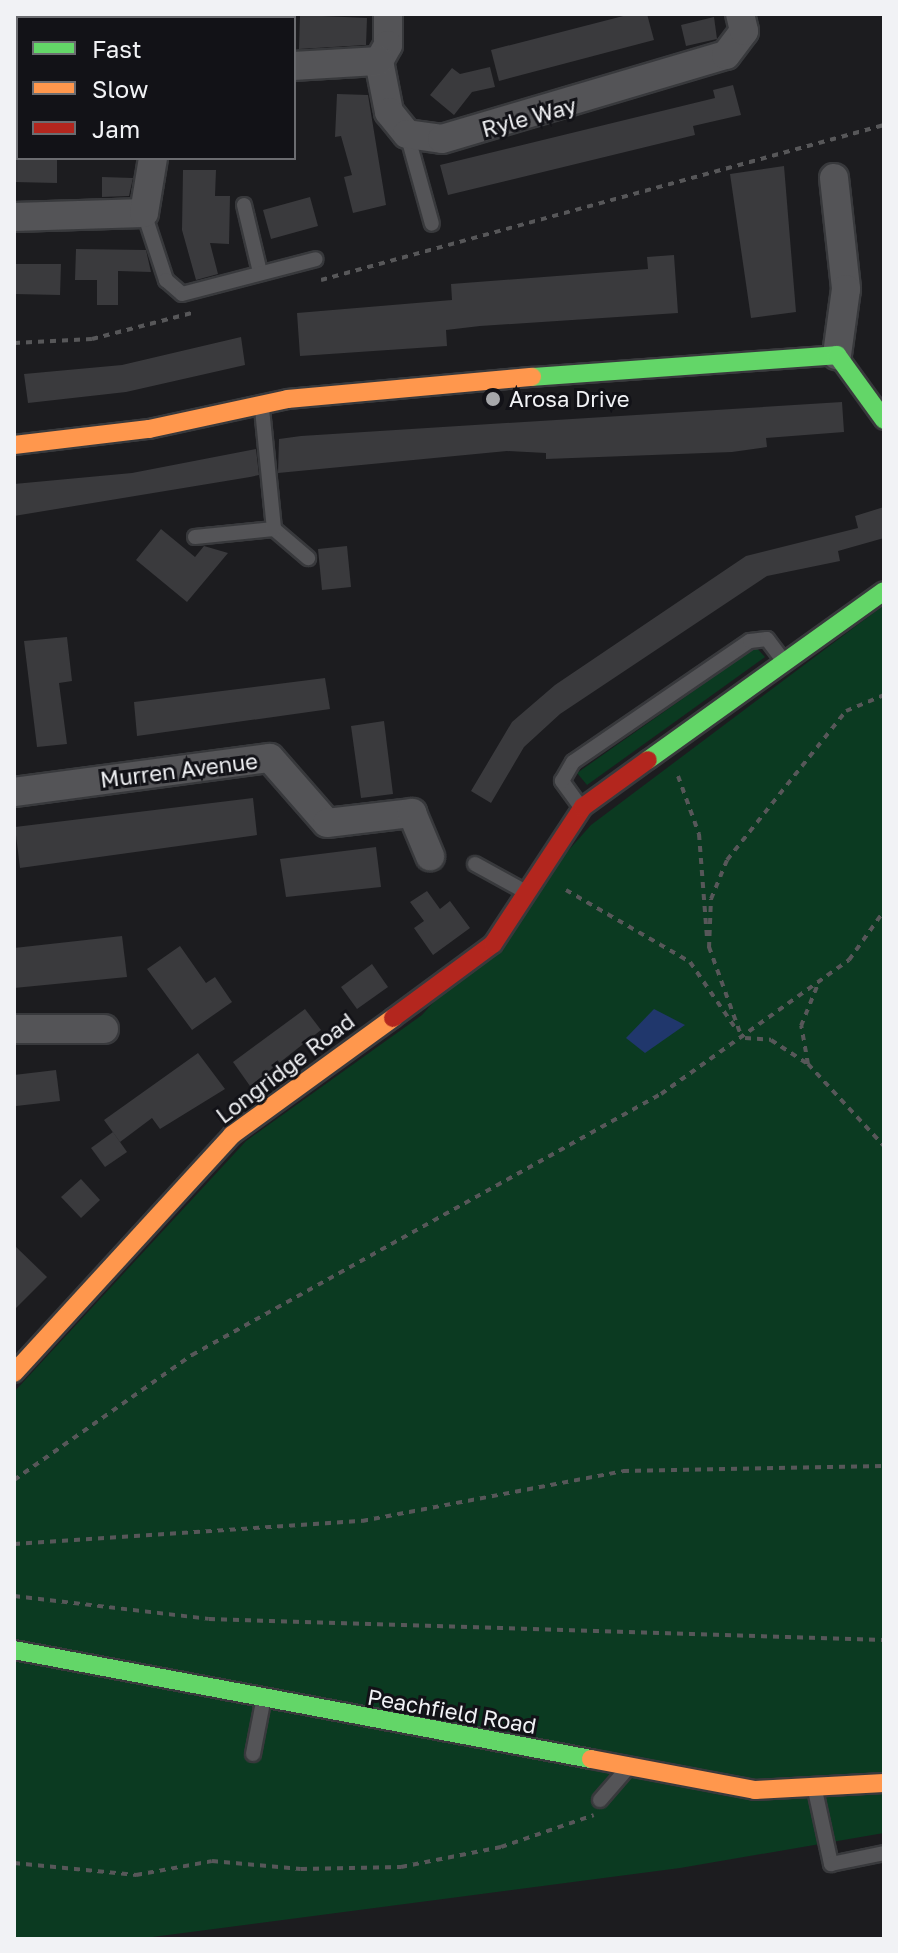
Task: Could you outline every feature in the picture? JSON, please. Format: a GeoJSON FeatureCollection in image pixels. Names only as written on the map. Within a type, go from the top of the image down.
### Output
{"type":"FeatureCollection","features":[{"type":"Feature","properties":{"kind":"street"},"geometry":{"type":"LineString","coordinates":[[388,14],[379,61],[389,112],[407,134]]}},
{"type":"Feature","properties":{"kind":"street","name":"Ryle Way"},"geometry":{"type":"LineString","coordinates":[[407,134],[442,139],[522,121],[726,55],[744,31],[740,14]]}},
{"type":"Feature","properties":{"kind":"street"},"geometry":{"type":"LineString","coordinates":[[296,66],[379,61]]}},
{"type":"Feature","properties":{"kind":"street"},"geometry":{"type":"LineString","coordinates":[[14,217],[144,213],[153,160]]}},
{"type":"Feature","properties":{"kind":"street"},"geometry":{"type":"LineString","coordinates":[[834,178],[846,289],[837,355],[884,420]]}},
{"type":"Feature","properties":{"kind":"street"},"geometry":{"type":"LineString","coordinates":[[14,445],[149,429],[262,404],[837,355]]}},
{"type":"Feature","properties":{"kind":"street","name":"Longridge Road"},"geometry":{"type":"LineString","coordinates":[[14,1373],[232,1135],[493,944],[583,807],[783,660],[884,591]]}},
{"type":"Feature","properties":{"kind":"street","name":"Murren Avenue"},"geometry":{"type":"LineString","coordinates":[[14,792],[270,758],[327,823],[412,813],[430,856]]}},
{"type":"Feature","properties":{"kind":"street"},"geometry":{"type":"LineString","coordinates":[[14,1029],[104,1029]]}},
{"type":"Feature","properties":{"kind":"street","name":"Peachfield Road"},"geometry":{"type":"LineString","coordinates":[[14,1650],[263,1702],[755,1790],[884,1783]]}},
{"type":"Feature","properties":{"kind":"lane"},"geometry":{"type":"LineString","coordinates":[[407,134],[432,224]]}},
{"type":"Feature","properties":{"kind":"lane"},"geometry":{"type":"LineString","coordinates":[[244,205],[260,272]]}},
{"type":"Feature","properties":{"kind":"lane"},"geometry":{"type":"LineString","coordinates":[[144,213],[166,280],[177,292],[316,259]]}},
{"type":"Feature","properties":{"kind":"lane"},"geometry":{"type":"LineString","coordinates":[[262,404],[274,529],[308,558]]}},
{"type":"Feature","properties":{"kind":"lane"},"geometry":{"type":"LineString","coordinates":[[195,537],[274,529]]}},
{"type":"Feature","properties":{"kind":"lane"},"geometry":{"type":"LineString","coordinates":[[583,807],[562,781],[573,762],[750,641],[767,639],[783,660]]}},
{"type":"Feature","properties":{"kind":"lane"},"geometry":{"type":"LineString","coordinates":[[475,864],[528,893]]}},
{"type":"Feature","properties":{"kind":"lane"},"geometry":{"type":"LineString","coordinates":[[253,1754],[263,1702]]}},
{"type":"Feature","properties":{"kind":"lane"},"geometry":{"type":"LineString","coordinates":[[603,1801],[629,1767]]}},
{"type":"Feature","properties":{"kind":"lane"},"geometry":{"type":"LineString","coordinates":[[814,1786],[831,1864],[884,1853]]}},
{"type":"Feature","properties":{"kind":"path"},"geometry":{"type":"LineString","coordinates":[[316,281],[884,125]]}},
{"type":"Feature","properties":{"kind":"path"},"geometry":{"type":"LineString","coordinates":[[14,343],[92,339],[198,312]]}},
{"type":"Feature","properties":{"kind":"path"},"geometry":{"type":"LineString","coordinates":[[709,948],[711,899],[727,860],[846,711],[884,695]]}},
{"type":"Feature","properties":{"kind":"path"},"geometry":{"type":"LineString","coordinates":[[664,748],[699,834],[709,948],[742,1038]]}},
{"type":"Feature","properties":{"kind":"path"},"geometry":{"type":"LineString","coordinates":[[558,891],[574,889],[690,962],[742,1038]]}},
{"type":"Feature","properties":{"kind":"path"},"geometry":{"type":"LineString","coordinates":[[14,1480],[192,1355],[661,1094],[849,960],[884,911]]}},
{"type":"Feature","properties":{"kind":"path"},"geometry":{"type":"LineString","coordinates":[[808,1064],[801,1026],[818,983]]}},
{"type":"Feature","properties":{"kind":"path"},"geometry":{"type":"LineString","coordinates":[[742,1038],[771,1040],[808,1064],[884,1146]]}},
{"type":"Feature","properties":{"kind":"path"},"geometry":{"type":"LineString","coordinates":[[14,1544],[362,1521],[623,1471],[884,1466]]}},
{"type":"Feature","properties":{"kind":"path"},"geometry":{"type":"LineString","coordinates":[[14,1596],[209,1619],[884,1640]]}},
{"type":"Feature","properties":{"kind":"path"},"geometry":{"type":"LineString","coordinates":[[14,1863],[136,1875],[212,1861],[301,1869],[401,1867],[572,1826],[603,1801]]}},
{"type":"Feature","properties":{"kind":"green space"},"geometry":{"type":"Polygon","coordinates":[[[884,605],[884,1833],[680,1868],[137,1939],[14,1939],[14,1392],[246,1141],[422,1015],[591,825],[884,605]]]}},
{"type":"Feature","properties":{"kind":"green space"},"geometry":{"type":"Polygon","coordinates":[[[756,647],[765,657],[587,785],[577,773],[756,647]]]}},
{"type":"Feature","properties":{"kind":"water"},"geometry":{"type":"Polygon","coordinates":[[[654,1009],[685,1025],[645,1053],[626,1038],[654,1009]]]}},
{"type":"Feature","properties":{"kind":"building"},"geometry":{"type":"Polygon","coordinates":[[[631,14],[647,14],[654,40],[499,81],[491,50],[631,14]]]}},
{"type":"Feature","properties":{"kind":"building"},"geometry":{"type":"Polygon","coordinates":[[[300,15],[367,18],[366,45],[299,49],[300,15]]]}},
{"type":"Feature","properties":{"kind":"building"},"geometry":{"type":"Polygon","coordinates":[[[714,17],[717,39],[686,46],[681,25],[714,17]]]}},
{"type":"Feature","properties":{"kind":"building"},"geometry":{"type":"Polygon","coordinates":[[[490,67],[495,87],[472,92],[454,115],[430,95],[452,68],[460,74],[490,67]]]}},
{"type":"Feature","properties":{"kind":"building"},"geometry":{"type":"Polygon","coordinates":[[[733,85],[741,115],[693,126],[695,135],[448,195],[440,165],[715,98],[713,90],[733,85]]]}},
{"type":"Feature","properties":{"kind":"building"},"geometry":{"type":"Polygon","coordinates":[[[337,94],[368,95],[386,205],[353,213],[344,177],[352,175],[341,136],[335,137],[337,94]]]}},
{"type":"Feature","properties":{"kind":"building"},"geometry":{"type":"Polygon","coordinates":[[[14,158],[57,160],[57,183],[14,182],[14,158]]]}},
{"type":"Feature","properties":{"kind":"building"},"geometry":{"type":"Polygon","coordinates":[[[784,166],[796,312],[751,318],[730,174],[784,166]]]}},
{"type":"Feature","properties":{"kind":"building"},"geometry":{"type":"Polygon","coordinates":[[[183,170],[216,170],[215,196],[230,196],[229,244],[210,243],[218,274],[196,280],[182,230],[183,170]]]}},
{"type":"Feature","properties":{"kind":"building"},"geometry":{"type":"Polygon","coordinates":[[[102,177],[133,178],[129,196],[102,197],[102,177]]]}},
{"type":"Feature","properties":{"kind":"building"},"geometry":{"type":"Polygon","coordinates":[[[310,197],[318,226],[271,239],[263,210],[310,197]]]}},
{"type":"Feature","properties":{"kind":"building"},"geometry":{"type":"Polygon","coordinates":[[[76,249],[146,250],[151,272],[118,271],[118,305],[97,305],[97,280],[75,280],[76,249]]]}},
{"type":"Feature","properties":{"kind":"building"},"geometry":{"type":"Polygon","coordinates":[[[674,255],[678,313],[480,326],[446,330],[447,346],[300,356],[297,313],[452,300],[451,284],[648,269],[647,257],[674,255]]]}},
{"type":"Feature","properties":{"kind":"building"},"geometry":{"type":"Polygon","coordinates":[[[14,264],[61,264],[60,295],[14,294],[14,264]]]}},
{"type":"Feature","properties":{"kind":"building"},"geometry":{"type":"Polygon","coordinates":[[[241,337],[245,365],[126,392],[28,403],[24,374],[122,365],[241,337]]]}},
{"type":"Feature","properties":{"kind":"building"},"geometry":{"type":"Polygon","coordinates":[[[842,402],[844,432],[766,438],[767,447],[732,452],[546,459],[546,453],[507,451],[278,473],[279,439],[301,436],[842,402]]]}},
{"type":"Feature","properties":{"kind":"building"},"geometry":{"type":"Polygon","coordinates":[[[256,449],[259,475],[14,516],[14,484],[132,473],[256,449]]]}},
{"type":"Feature","properties":{"kind":"building"},"geometry":{"type":"Polygon","coordinates":[[[884,507],[884,538],[838,551],[840,561],[767,576],[560,714],[524,747],[491,803],[471,791],[512,722],[555,685],[746,556],[858,528],[855,516],[884,507]]]}},
{"type":"Feature","properties":{"kind":"building"},"geometry":{"type":"Polygon","coordinates":[[[161,529],[195,557],[204,546],[228,553],[187,602],[136,560],[161,529]]]}},
{"type":"Feature","properties":{"kind":"building"},"geometry":{"type":"Polygon","coordinates":[[[347,546],[351,587],[322,590],[318,549],[347,546]]]}},
{"type":"Feature","properties":{"kind":"building"},"geometry":{"type":"Polygon","coordinates":[[[67,637],[72,681],[59,683],[67,744],[37,747],[24,641],[67,637]]]}},
{"type":"Feature","properties":{"kind":"building"},"geometry":{"type":"Polygon","coordinates":[[[325,678],[330,709],[137,736],[134,702],[325,678]]]}},
{"type":"Feature","properties":{"kind":"building"},"geometry":{"type":"Polygon","coordinates":[[[384,721],[393,794],[361,798],[351,726],[384,721]]]}},
{"type":"Feature","properties":{"kind":"building"},"geometry":{"type":"Polygon","coordinates":[[[253,798],[257,835],[20,868],[15,827],[253,798]]]}},
{"type":"Feature","properties":{"kind":"building"},"geometry":{"type":"Polygon","coordinates":[[[376,847],[381,887],[286,897],[280,859],[376,847]]]}},
{"type":"Feature","properties":{"kind":"building"},"geometry":{"type":"Polygon","coordinates":[[[427,891],[440,909],[450,901],[470,928],[433,955],[414,928],[424,921],[410,902],[427,891]]]}},
{"type":"Feature","properties":{"kind":"building"},"geometry":{"type":"Polygon","coordinates":[[[122,936],[127,977],[14,988],[14,948],[122,936]]]}},
{"type":"Feature","properties":{"kind":"building"},"geometry":{"type":"Polygon","coordinates":[[[180,946],[206,983],[215,977],[232,1002],[192,1030],[147,969],[180,946]]]}},
{"type":"Feature","properties":{"kind":"building"},"geometry":{"type":"Polygon","coordinates":[[[372,964],[388,987],[357,1009],[341,987],[372,964]]]}},
{"type":"Feature","properties":{"kind":"building"},"geometry":{"type":"Polygon","coordinates":[[[305,1009],[321,1030],[250,1086],[233,1062],[305,1009]]]}},
{"type":"Feature","properties":{"kind":"building"},"geometry":{"type":"Polygon","coordinates":[[[198,1053],[225,1089],[160,1129],[152,1118],[120,1142],[104,1120],[198,1053]]]}},
{"type":"Feature","properties":{"kind":"building"},"geometry":{"type":"Polygon","coordinates":[[[56,1070],[60,1101],[16,1106],[14,1075],[56,1070]]]}},
{"type":"Feature","properties":{"kind":"building"},"geometry":{"type":"Polygon","coordinates":[[[113,1132],[127,1152],[105,1167],[91,1148],[113,1132]]]}},
{"type":"Feature","properties":{"kind":"building"},"geometry":{"type":"Polygon","coordinates":[[[81,1179],[100,1200],[81,1218],[61,1197],[81,1179]]]}},
{"type":"Feature","properties":{"kind":"building"},"geometry":{"type":"Polygon","coordinates":[[[14,1245],[47,1277],[14,1310],[14,1245]]]}},
{"type":"Feature","properties":{"kind":"traffic: fast"},"geometry":{"type":"LineString","coordinates":[[532,377],[837,355],[884,420]]}},
{"type":"Feature","properties":{"kind":"traffic: fast"},"geometry":{"type":"LineString","coordinates":[[648,760],[884,591]]}},
{"type":"Feature","properties":{"kind":"traffic: fast"},"geometry":{"type":"LineString","coordinates":[[14,1650],[591,1759]]}},
{"type":"Feature","properties":{"kind":"traffic: slow"},"geometry":{"type":"LineString","coordinates":[[14,445],[149,429],[288,399],[532,377]]}},
{"type":"Feature","properties":{"kind":"traffic: slow"},"geometry":{"type":"LineString","coordinates":[[14,1373],[232,1135],[393,1018]]}},
{"type":"Feature","properties":{"kind":"traffic: slow"},"geometry":{"type":"LineString","coordinates":[[591,1759],[755,1790],[884,1783]]}},
{"type":"Feature","properties":{"kind":"traffic: jam"},"geometry":{"type":"LineString","coordinates":[[393,1018],[493,944],[583,807],[648,760]]}},
{"type":"Feature","properties":{"kind":"place","name":"Arosa Drive"},"geometry":{"type":"Point","coordinates":[493,399]}}]}
